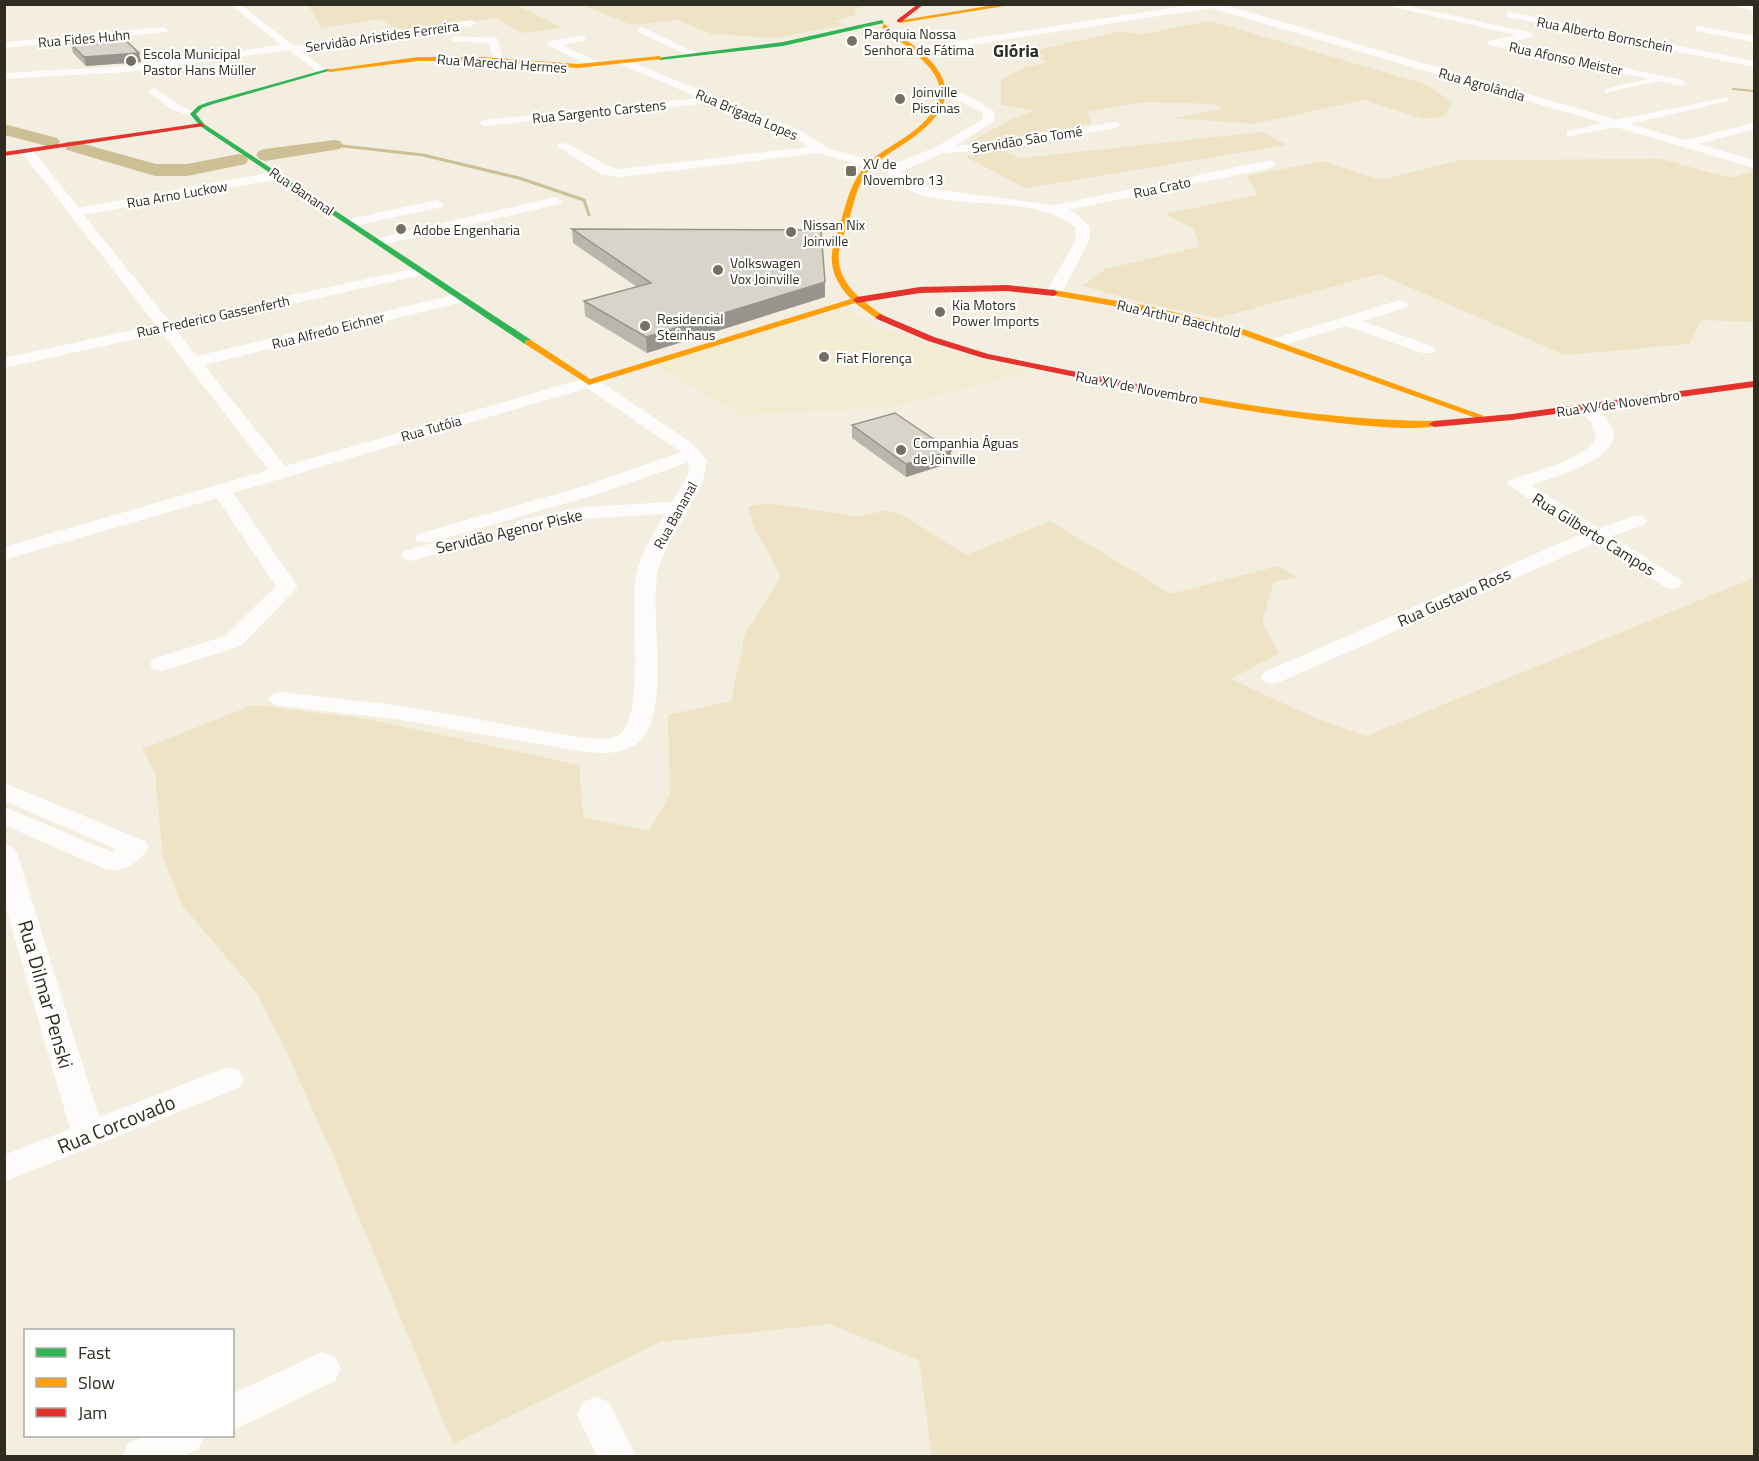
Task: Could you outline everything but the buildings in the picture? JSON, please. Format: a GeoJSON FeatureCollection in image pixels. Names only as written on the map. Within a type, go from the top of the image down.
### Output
{"type":"FeatureCollection","features":[{"type":"Feature","properties":{"kind":"main road"},"geometry":{"type":"LineString","coordinates":[[899,39],[904,21],[925,11],[1014,4]]}},
{"type":"Feature","properties":{"kind":"main road","name":"Rua Marechal Hermes"},"geometry":{"type":"LineString","coordinates":[[4,154],[198,119],[196,110],[211,103],[321,71],[406,59],[498,60],[561,67],[596,66],[691,53],[783,44],[852,28],[904,21]]}},
{"type":"Feature","properties":{"kind":"main road"},"geometry":{"type":"LineString","coordinates":[[883,24],[937,73],[943,89]]}},
{"type":"Feature","properties":{"kind":"main road","name":"Rua XV de Novembro"},"geometry":{"type":"LineString","coordinates":[[943,89],[941,105],[930,120],[870,164],[857,184],[834,259],[840,279],[856,300],[890,322],[960,348],[1042,368],[1228,405],[1304,418],[1359,423],[1432,424],[1489,420],[1755,384]]}},
{"type":"Feature","properties":{"kind":"main road","name":"Rua Bananal"},"geometry":{"type":"LineString","coordinates":[[198,119],[278,175],[589,382]]}},
{"type":"Feature","properties":{"kind":"main road","name":"Rua Arthur Baechtold"},"geometry":{"type":"LineString","coordinates":[[856,300],[898,292],[954,288],[1007,288],[1054,293],[1186,316],[1223,325],[1489,420]]}},
{"type":"Feature","properties":{"kind":"main road","name":"Rua Tutóia"},"geometry":{"type":"LineString","coordinates":[[589,382],[856,300]]}},
{"type":"Feature","properties":{"kind":"street"},"geometry":{"type":"LineString","coordinates":[[234,4],[321,71]]}},
{"type":"Feature","properties":{"kind":"street","name":"Rua Afonso Meister"},"geometry":{"type":"LineString","coordinates":[[1384,4],[1530,35],[1492,43],[1682,83]]}},
{"type":"Feature","properties":{"kind":"street"},"geometry":{"type":"LineString","coordinates":[[1738,4],[1754,14]]}},
{"type":"Feature","properties":{"kind":"street"},"geometry":{"type":"LineString","coordinates":[[914,51],[1210,5]]}},
{"type":"Feature","properties":{"kind":"street","name":"Rua Agrolândia"},"geometry":{"type":"LineString","coordinates":[[1210,5],[1755,164]]}},
{"type":"Feature","properties":{"kind":"street","name":"Rua Alberto Bornschein"},"geometry":{"type":"LineString","coordinates":[[1503,14],[1755,63]]}},
{"type":"Feature","properties":{"kind":"street","name":"Servidão Aristides Ferreira"},"geometry":{"type":"LineString","coordinates":[[4,76],[128,69],[471,22]]}},
{"type":"Feature","properties":{"kind":"street"},"geometry":{"type":"LineString","coordinates":[[1699,29],[1755,40]]}},
{"type":"Feature","properties":{"kind":"street","name":"Rua Fides Huhn"},"geometry":{"type":"LineString","coordinates":[[4,45],[163,30]]}},
{"type":"Feature","properties":{"kind":"street"},"geometry":{"type":"LineString","coordinates":[[640,30],[691,53]]}},
{"type":"Feature","properties":{"kind":"street"},"geometry":{"type":"LineString","coordinates":[[455,39],[493,40],[499,55],[498,60]]}},
{"type":"Feature","properties":{"kind":"street"},"geometry":{"type":"LineString","coordinates":[[582,39],[551,44],[596,66]]}},
{"type":"Feature","properties":{"kind":"street"},"geometry":{"type":"LineString","coordinates":[[1701,53],[1755,40]]}},
{"type":"Feature","properties":{"kind":"street","name":"Rua Brigada Lopes"},"geometry":{"type":"LineString","coordinates":[[624,62],[797,134],[837,156],[870,164]]}},
{"type":"Feature","properties":{"kind":"street"},"geometry":{"type":"LineString","coordinates":[[1609,91],[1662,79]]}},
{"type":"Feature","properties":{"kind":"street"},"geometry":{"type":"LineString","coordinates":[[943,89],[981,107],[990,116],[983,124],[938,151],[906,162],[894,172],[895,176],[909,186],[934,193],[1030,204],[1053,210],[1081,223],[1082,241],[1054,293]]}},
{"type":"Feature","properties":{"kind":"street"},"geometry":{"type":"LineString","coordinates":[[154,91],[175,107],[198,119]]}},
{"type":"Feature","properties":{"kind":"street","name":"Rua Sargento Carstens"},"geometry":{"type":"LineString","coordinates":[[484,123],[713,99]]}},
{"type":"Feature","properties":{"kind":"street"},"geometry":{"type":"LineString","coordinates":[[1571,134],[1724,99]]}},
{"type":"Feature","properties":{"kind":"street","name":"Servidão São Tomé"},"geometry":{"type":"LineString","coordinates":[[938,151],[994,146],[1115,125]]}},
{"type":"Feature","properties":{"kind":"street"},"geometry":{"type":"LineString","coordinates":[[1684,143],[1755,126]]}},
{"type":"Feature","properties":{"kind":"street"},"geometry":{"type":"LineString","coordinates":[[563,146],[605,171],[621,173],[822,149]]}},
{"type":"Feature","properties":{"kind":"street"},"geometry":{"type":"LineString","coordinates":[[27,151],[281,473]]}},
{"type":"Feature","properties":{"kind":"street","name":"Rua Crato"},"geometry":{"type":"LineString","coordinates":[[1053,210],[1271,164]]}},
{"type":"Feature","properties":{"kind":"street","name":"Rua Arno Luckow"},"geometry":{"type":"LineString","coordinates":[[75,212],[278,175]]}},
{"type":"Feature","properties":{"kind":"street"},"geometry":{"type":"LineString","coordinates":[[378,242],[555,201]]}},
{"type":"Feature","properties":{"kind":"street"},"geometry":{"type":"LineString","coordinates":[[350,223],[437,204]]}},
{"type":"Feature","properties":{"kind":"street","name":"Rua Frederico Gassenferth"},"geometry":{"type":"LineString","coordinates":[[4,363],[422,271]]}},
{"type":"Feature","properties":{"kind":"street","name":"Rua Alfredo Eichner"},"geometry":{"type":"LineString","coordinates":[[194,362],[462,297]]}},
{"type":"Feature","properties":{"kind":"street"},"geometry":{"type":"LineString","coordinates":[[1275,343],[1400,305]]}},
{"type":"Feature","properties":{"kind":"street"},"geometry":{"type":"LineString","coordinates":[[1346,321],[1428,350]]}},
{"type":"Feature","properties":{"kind":"street","name":"Rua Bananal"},"geometry":{"type":"LineString","coordinates":[[281,699],[411,712],[584,745],[607,747],[622,743],[635,733],[642,706],[645,662],[644,588],[648,570],[654,553],[699,468],[698,460],[693,454],[589,382]]}},
{"type":"Feature","properties":{"kind":"street","name":"Rua Tutóia"},"geometry":{"type":"LineString","coordinates":[[4,554],[589,382]]}},
{"type":"Feature","properties":{"kind":"street","name":"Rua Gilberto Campos"},"geometry":{"type":"LineString","coordinates":[[1586,408],[1597,416],[1606,433],[1605,442],[1600,450],[1589,457],[1516,484],[1594,536],[1672,583]]}},
{"type":"Feature","properties":{"kind":"street"},"geometry":{"type":"LineString","coordinates":[[425,538],[591,490],[693,454]]}},
{"type":"Feature","properties":{"kind":"street"},"geometry":{"type":"LineString","coordinates":[[161,664],[233,641],[287,587],[221,490]]}},
{"type":"Feature","properties":{"kind":"street","name":"Servidão Agenor Piske"},"geometry":{"type":"LineString","coordinates":[[411,555],[556,517],[602,511],[680,507]]}},
{"type":"Feature","properties":{"kind":"street","name":"Rua Gustavo Ross"},"geometry":{"type":"LineString","coordinates":[[1272,677],[1594,536],[1637,521]]}},
{"type":"Feature","properties":{"kind":"street"},"geometry":{"type":"LineString","coordinates":[[4,790],[136,847],[114,863],[4,815]]}},
{"type":"Feature","properties":{"kind":"street","name":"Rua Dilmar Penski"},"geometry":{"type":"LineString","coordinates":[[4,853],[88,1135]]}},
{"type":"Feature","properties":{"kind":"street","name":"Rua Corcovado"},"geometry":{"type":"LineString","coordinates":[[4,1169],[228,1079]]}},
{"type":"Feature","properties":{"kind":"street"},"geometry":{"type":"LineString","coordinates":[[234,1412],[322,1369]]}},
{"type":"Feature","properties":{"kind":"street"},"geometry":{"type":"LineString","coordinates":[[596,1415],[617,1456]]}},
{"type":"Feature","properties":{"kind":"shaded area"},"geometry":{"type":"Polygon","coordinates":[[[308,5],[516,5],[563,28],[521,33],[496,18],[401,32],[380,19],[322,28],[308,5]]]}},
{"type":"Feature","properties":{"kind":"shaded area"},"geometry":{"type":"Polygon","coordinates":[[[582,5],[868,5],[855,9],[856,15],[835,21],[845,25],[774,38],[712,34],[676,20],[631,25],[582,5]]]}},
{"type":"Feature","properties":{"kind":"shaded area"},"geometry":{"type":"Polygon","coordinates":[[[1210,21],[1428,85],[1453,103],[1444,116],[1423,119],[1364,100],[1253,124],[1173,118],[1224,108],[1214,104],[1143,102],[1088,112],[1091,124],[961,147],[1015,117],[1034,111],[1001,105],[1001,79],[1023,68],[1047,62],[1037,57],[1001,57],[1015,51],[1038,50],[1122,31],[1139,35],[1210,21]]]}},
{"type":"Feature","properties":{"kind":"shaded area"},"geometry":{"type":"Polygon","coordinates":[[[1263,132],[1287,145],[1025,188],[966,157],[999,150],[1021,158],[1263,132]]]}},
{"type":"Feature","properties":{"kind":"shaded area"},"geometry":{"type":"Polygon","coordinates":[[[1661,159],[1730,178],[1754,171],[1754,322],[1701,320],[1689,344],[1565,355],[1379,274],[1218,318],[1148,304],[1083,286],[1105,269],[1199,247],[1194,229],[1165,214],[1257,195],[1247,176],[1323,161],[1381,180],[1459,160],[1661,159]]]}},
{"type":"Feature","properties":{"kind":"shaded area","name":"Fiat Florença"},"geometry":{"type":"Polygon","coordinates":[[[847,308],[869,323],[941,349],[1029,371],[891,408],[757,414],[744,417],[654,364],[847,308]]]}},
{"type":"Feature","properties":{"kind":"shaded area"},"geometry":{"type":"Polygon","coordinates":[[[768,503],[859,517],[886,510],[903,515],[966,555],[1050,521],[1171,594],[1278,566],[1299,577],[1274,582],[1262,622],[1279,653],[1231,679],[1315,718],[1366,736],[1754,578],[1754,1456],[932,1456],[919,1360],[829,1324],[660,1342],[453,1444],[332,1153],[283,1044],[255,991],[181,904],[163,857],[155,773],[142,749],[253,705],[368,719],[579,765],[583,817],[649,831],[670,795],[668,715],[731,701],[745,634],[781,576],[755,529],[748,507],[768,503]]]}},
{"type":"Feature","properties":{"kind":"waterway"},"geometry":{"type":"LineString","coordinates":[[1733,89],[1754,91]]}},
{"type":"Feature","properties":{"kind":"waterway"},"geometry":{"type":"LineString","coordinates":[[4,129],[51,142]]}},
{"type":"Feature","properties":{"kind":"waterway"},"geometry":{"type":"LineString","coordinates":[[334,145],[423,155],[519,178],[584,200],[589,215]]}},
{"type":"Feature","properties":{"kind":"waterway"},"geometry":{"type":"LineString","coordinates":[[265,155],[334,145]]}},
{"type":"Feature","properties":{"kind":"waterway"},"geometry":{"type":"LineString","coordinates":[[73,146],[155,170],[187,170],[239,160]]}},
{"type":"Feature","properties":{"kind":"traffic: fast"},"geometry":{"type":"LineString","coordinates":[[660,58],[783,44],[882,22]]}},
{"type":"Feature","properties":{"kind":"traffic: fast"},"geometry":{"type":"LineString","coordinates":[[329,70],[211,103],[200,107],[193,114],[202,125],[528,342]]}},
{"type":"Feature","properties":{"kind":"traffic: slow"},"geometry":{"type":"LineString","coordinates":[[900,21],[1014,4]]}},
{"type":"Feature","properties":{"kind":"traffic: slow"},"geometry":{"type":"LineString","coordinates":[[880,317],[855,299],[842,283],[835,264],[837,244],[854,192],[863,173],[876,160],[925,125],[941,104],[943,92],[941,81],[929,62],[884,26]]}},
{"type":"Feature","properties":{"kind":"traffic: slow"},"geometry":{"type":"LineString","coordinates":[[329,70],[418,59],[482,59],[578,66],[660,58]]}},
{"type":"Feature","properties":{"kind":"traffic: slow"},"geometry":{"type":"LineString","coordinates":[[1054,293],[1153,310],[1243,332],[1479,416]]}},
{"type":"Feature","properties":{"kind":"traffic: slow"},"geometry":{"type":"LineString","coordinates":[[528,342],[589,382],[857,300]]}},
{"type":"Feature","properties":{"kind":"traffic: slow"},"geometry":{"type":"LineString","coordinates":[[1192,398],[1313,417],[1434,424]]}},
{"type":"Feature","properties":{"kind":"traffic: jam"},"geometry":{"type":"LineString","coordinates":[[899,21],[922,4]]}},
{"type":"Feature","properties":{"kind":"traffic: jam"},"geometry":{"type":"LineString","coordinates":[[4,154],[202,125]]}},
{"type":"Feature","properties":{"kind":"traffic: jam"},"geometry":{"type":"LineString","coordinates":[[857,300],[920,290],[1007,288],[1054,293]]}},
{"type":"Feature","properties":{"kind":"traffic: jam"},"geometry":{"type":"LineString","coordinates":[[880,317],[931,339],[986,356],[1192,398]]}},
{"type":"Feature","properties":{"kind":"traffic: jam"},"geometry":{"type":"LineString","coordinates":[[1434,424],[1512,417],[1754,384]]}},
{"type":"Feature","properties":{"kind":"place","name":"Paróquia Nossa Senhora de Fátima"},"geometry":{"type":"Point","coordinates":[852,41]}},
{"type":"Feature","properties":{"kind":"place","name":"Escola Municipal Pastor Hans Müller"},"geometry":{"type":"Point","coordinates":[131,61]}},
{"type":"Feature","properties":{"kind":"place","name":"Joinville Piscinas"},"geometry":{"type":"Point","coordinates":[900,99]}},
{"type":"Feature","properties":{"kind":"place","name":"XV de Novembro 13"},"geometry":{"type":"Point","coordinates":[851,171]}},
{"type":"Feature","properties":{"kind":"place","name":"Adobe Engenharia"},"geometry":{"type":"Point","coordinates":[401,229]}},
{"type":"Feature","properties":{"kind":"place","name":"Nissan Nix Joinville"},"geometry":{"type":"Point","coordinates":[791,232]}},
{"type":"Feature","properties":{"kind":"place","name":"Volkswagen Vox Joinville"},"geometry":{"type":"Point","coordinates":[718,270]}},
{"type":"Feature","properties":{"kind":"place","name":"Kia Motors Power Imports"},"geometry":{"type":"Point","coordinates":[940,312]}},
{"type":"Feature","properties":{"kind":"place","name":"Residencial Steinhaus"},"geometry":{"type":"Point","coordinates":[645,326]}},
{"type":"Feature","properties":{"kind":"place","name":"Fiat Florença"},"geometry":{"type":"Point","coordinates":[824,357]}},
{"type":"Feature","properties":{"kind":"place","name":"Companhia Águas de Joinville"},"geometry":{"type":"Point","coordinates":[901,450]}},
{"type":"Feature","properties":{"kind":"district","name":"Glória"},"geometry":{"type":"Point","coordinates":[1016,50]}}]}
